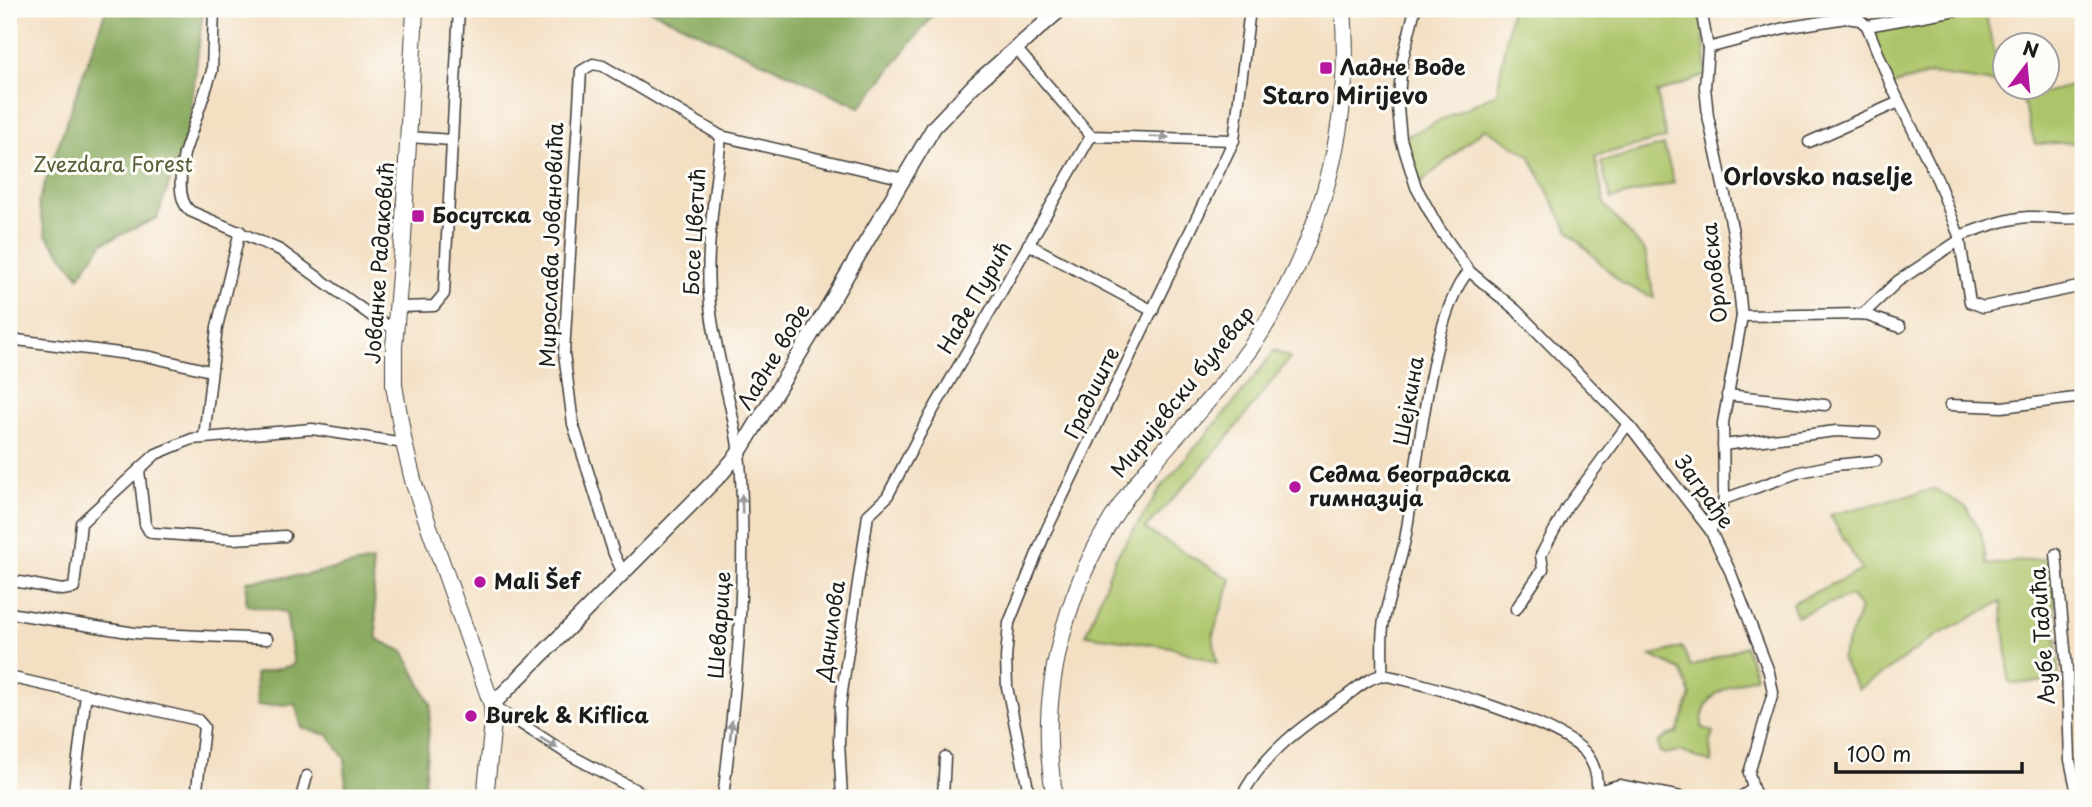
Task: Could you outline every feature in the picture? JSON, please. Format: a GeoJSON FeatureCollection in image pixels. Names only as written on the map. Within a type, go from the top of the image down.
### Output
{"type":"FeatureCollection","features":[{"type":"Feature","properties":{"kind":"main road","name":"Јованке Радаковић"},"geometry":{"type":"LineString","coordinates":[[415,9],[394,385],[404,443],[423,511],[492,705],[493,722],[485,798]]}},
{"type":"Feature","properties":{"kind":"main road","name":"Миријевски булевар"},"geometry":{"type":"LineString","coordinates":[[1055,798],[1049,751],[1052,692],[1062,635],[1080,582],[1103,534],[1127,496],[1247,352],[1288,285],[1314,225],[1332,163],[1344,75],[1343,9]]}},
{"type":"Feature","properties":{"kind":"street"},"geometry":{"type":"LineString","coordinates":[[9,33],[13,9]]}},
{"type":"Feature","properties":{"kind":"street"},"geometry":{"type":"LineString","coordinates":[[214,9],[212,71],[184,154],[181,178],[183,200],[190,211],[281,250],[373,317],[396,330]]}},
{"type":"Feature","properties":{"kind":"street"},"geometry":{"type":"LineString","coordinates":[[398,307],[434,306],[444,294],[459,9]]}},
{"type":"Feature","properties":{"kind":"street","name":"Ладне воде"},"geometry":{"type":"LineString","coordinates":[[492,705],[738,454],[941,118],[1015,47],[1061,9]]}},
{"type":"Feature","properties":{"kind":"street","name":"Градиште"},"geometry":{"type":"LineString","coordinates":[[1030,798],[1008,696],[1006,658],[1009,623],[1046,531],[1234,140],[1250,9]]}},
{"type":"Feature","properties":{"kind":"street"},"geometry":{"type":"LineString","coordinates":[[1415,9],[1400,73],[1398,108],[1401,139],[1422,200],[1469,271]]}},
{"type":"Feature","properties":{"kind":"street","name":"Орловска"},"geometry":{"type":"LineString","coordinates":[[1700,9],[1708,48],[1705,87],[1708,116],[1732,232],[1742,316],[1727,396],[1723,445],[1724,499],[1710,530]]}},
{"type":"Feature","properties":{"kind":"street"},"geometry":{"type":"LineString","coordinates":[[1867,26],[1962,9]]}},
{"type":"Feature","properties":{"kind":"street"},"geometry":{"type":"LineString","coordinates":[[1708,48],[1784,28],[1846,18],[1860,20],[1867,26],[1899,102],[1938,181],[1959,238],[1968,299],[1973,305],[1983,307],[2083,286]]}},
{"type":"Feature","properties":{"kind":"street"},"geometry":{"type":"LineString","coordinates":[[1015,47],[1091,136],[1234,140]]}},
{"type":"Feature","properties":{"kind":"street","name":"Мирослава Јовановића"},"geometry":{"type":"LineString","coordinates":[[623,573],[614,554],[573,424],[564,353],[581,71],[593,64],[603,66],[721,136]]}},
{"type":"Feature","properties":{"kind":"street"},"geometry":{"type":"LineString","coordinates":[[1809,142],[1899,102]]}},
{"type":"Feature","properties":{"kind":"street"},"geometry":{"type":"LineString","coordinates":[[409,136],[452,140]]}},
{"type":"Feature","properties":{"kind":"street"},"geometry":{"type":"LineString","coordinates":[[721,136],[904,178]]}},
{"type":"Feature","properties":{"kind":"street","name":"Босе Цветић"},"geometry":{"type":"LineString","coordinates":[[721,136],[710,250],[709,298],[738,454]]}},
{"type":"Feature","properties":{"kind":"street","name":"Наде Пурић"},"geometry":{"type":"LineString","coordinates":[[896,480],[923,426],[1091,136]]}},
{"type":"Feature","properties":{"kind":"street"},"geometry":{"type":"LineString","coordinates":[[1863,314],[1898,281],[1959,238],[2017,219],[2041,217],[2071,220],[2083,216]]}},
{"type":"Feature","properties":{"kind":"street"},"geometry":{"type":"LineString","coordinates":[[204,437],[210,371],[222,299],[240,231]]}},
{"type":"Feature","properties":{"kind":"street"},"geometry":{"type":"LineString","coordinates":[[1028,244],[1153,311]]}},
{"type":"Feature","properties":{"kind":"street","name":"Заграђе"},"geometry":{"type":"LineString","coordinates":[[1469,271],[1524,318],[1628,424],[1710,530],[1730,571],[1769,671],[1773,693],[1749,773],[1756,794]]}},
{"type":"Feature","properties":{"kind":"street","name":"Шејкина"},"geometry":{"type":"LineString","coordinates":[[1382,675],[1383,627],[1406,538],[1434,363],[1449,308],[1469,271]]}},
{"type":"Feature","properties":{"kind":"street"},"geometry":{"type":"LineString","coordinates":[[1742,316],[1863,314],[1900,327]]}},
{"type":"Feature","properties":{"kind":"street"},"geometry":{"type":"LineString","coordinates":[[9,339],[151,357],[210,371]]}},
{"type":"Feature","properties":{"kind":"street"},"geometry":{"type":"LineString","coordinates":[[1727,396],[1825,405]]}},
{"type":"Feature","properties":{"kind":"street"},"geometry":{"type":"LineString","coordinates":[[1950,405],[2002,407],[2083,397]]}},
{"type":"Feature","properties":{"kind":"street"},"geometry":{"type":"LineString","coordinates":[[1516,609],[1544,569],[1541,555],[1567,506],[1628,424]]}},
{"type":"Feature","properties":{"kind":"street"},"geometry":{"type":"LineString","coordinates":[[9,580],[62,590],[74,588],[81,523],[164,449],[183,441],[204,437],[324,430],[404,443]]}},
{"type":"Feature","properties":{"kind":"street"},"geometry":{"type":"LineString","coordinates":[[1723,445],[1836,431],[1875,433]]}},
{"type":"Feature","properties":{"kind":"street","name":"Шеварице"},"geometry":{"type":"LineString","coordinates":[[723,798],[743,591],[738,454]]}},
{"type":"Feature","properties":{"kind":"street"},"geometry":{"type":"LineString","coordinates":[[1724,499],[1800,472],[1876,461]]}},
{"type":"Feature","properties":{"kind":"street"},"geometry":{"type":"LineString","coordinates":[[139,470],[145,524],[153,533],[234,540],[285,536]]}},
{"type":"Feature","properties":{"kind":"street","name":"Данилова"},"geometry":{"type":"LineString","coordinates":[[842,798],[840,706],[865,521],[870,511],[884,500],[896,480]]}},
{"type":"Feature","properties":{"kind":"street","name":"Љубе Тадића"},"geometry":{"type":"LineString","coordinates":[[2056,554],[2067,669],[2070,760],[2078,798]]}},
{"type":"Feature","properties":{"kind":"street"},"geometry":{"type":"LineString","coordinates":[[9,613],[135,633],[267,639]]}},
{"type":"Feature","properties":{"kind":"street"},"geometry":{"type":"LineString","coordinates":[[1241,798],[1256,773],[1289,737],[1358,688],[1382,675],[1501,710],[1564,737],[1579,747],[1595,768],[1597,795],[1615,785],[1686,798]]}},
{"type":"Feature","properties":{"kind":"street"},"geometry":{"type":"LineString","coordinates":[[9,677],[193,718],[202,723],[204,727],[196,798]]}},
{"type":"Feature","properties":{"kind":"street"},"geometry":{"type":"LineString","coordinates":[[73,798],[86,694]]}},
{"type":"Feature","properties":{"kind":"street"},"geometry":{"type":"LineString","coordinates":[[492,705],[568,754],[651,798]]}},
{"type":"Feature","properties":{"kind":"street"},"geometry":{"type":"LineString","coordinates":[[943,798],[945,757]]}},
{"type":"Feature","properties":{"kind":"street"},"geometry":{"type":"LineString","coordinates":[[301,798],[307,776]]}},
{"type":"Feature","properties":{"kind":"street"},"geometry":{"type":"LineString","coordinates":[[1739,798],[1756,794]]}},
{"type":"Feature","properties":{"kind":"green space","name":"Zvezdara Forest"},"geometry":{"type":"Polygon","coordinates":[[[106,9],[203,9],[189,127],[157,218],[103,243],[79,276],[46,235],[38,203],[106,9]]]}},
{"type":"Feature","properties":{"kind":"green space"},"geometry":{"type":"Polygon","coordinates":[[[648,9],[938,9],[860,107],[648,9]]]}},
{"type":"Feature","properties":{"kind":"green space"},"geometry":{"type":"Polygon","coordinates":[[[1511,9],[1701,9],[1707,75],[1657,93],[1666,138],[1595,156],[1605,206],[1645,251],[1654,298],[1621,283],[1568,231],[1529,155],[1485,128],[1416,187],[1401,139],[1497,93],[1511,9]]]}},
{"type":"Feature","properties":{"kind":"green space"},"geometry":{"type":"Polygon","coordinates":[[[1962,9],[1984,9],[1990,34],[1990,82],[1932,74],[1891,85],[1867,26],[1962,9]]]}},
{"type":"Feature","properties":{"kind":"green space"},"geometry":{"type":"Polygon","coordinates":[[[2083,83],[2083,142],[2035,144],[2023,102],[2060,102],[2060,89],[2083,83]]]}},
{"type":"Feature","properties":{"kind":"green space"},"geometry":{"type":"Polygon","coordinates":[[[1664,145],[1674,183],[1611,199],[1601,162],[1664,145]]]}},
{"type":"Feature","properties":{"kind":"green space"},"geometry":{"type":"Polygon","coordinates":[[[1275,350],[1290,358],[1225,441],[1145,529],[1231,580],[1213,635],[1217,663],[1170,647],[1086,635],[1115,559],[1163,485],[1275,350]]]}},
{"type":"Feature","properties":{"kind":"green space"},"geometry":{"type":"Polygon","coordinates":[[[1935,489],[1966,507],[1981,532],[1987,565],[2048,558],[2054,595],[2059,680],[2012,684],[2008,681],[2001,602],[1932,638],[1858,689],[1841,659],[1861,608],[1850,596],[1797,616],[1792,603],[1862,570],[1830,515],[1935,489]]]}},
{"type":"Feature","properties":{"kind":"green space"},"geometry":{"type":"Polygon","coordinates":[[[372,561],[377,639],[404,652],[431,705],[423,798],[346,798],[345,759],[328,735],[302,728],[295,704],[257,706],[255,674],[294,665],[286,612],[246,605],[247,581],[305,575],[372,561]]]}},
{"type":"Feature","properties":{"kind":"green space"},"geometry":{"type":"Polygon","coordinates":[[[1745,646],[1756,676],[1718,692],[1706,706],[1703,715],[1702,727],[1713,732],[1710,747],[1712,763],[1679,751],[1664,754],[1659,751],[1658,743],[1668,735],[1677,733],[1691,695],[1681,670],[1651,656],[1682,647],[1691,667],[1745,646]]]}},
{"type":"Feature","properties":{"kind":"place","name":"Ладне Воде"},"geometry":{"type":"Point","coordinates":[1326,68]}},
{"type":"Feature","properties":{"kind":"place","name":"Босутска"},"geometry":{"type":"Point","coordinates":[418,216]}},
{"type":"Feature","properties":{"kind":"place","name":"Седма београдска гимназија"},"geometry":{"type":"Point","coordinates":[1295,487]}},
{"type":"Feature","properties":{"kind":"place","name":"Mali Šef"},"geometry":{"type":"Point","coordinates":[480,582]}},
{"type":"Feature","properties":{"kind":"place","name":"Burek & Kiflica"},"geometry":{"type":"Point","coordinates":[471,716]}},
{"type":"Feature","properties":{"kind":"district","name":"Staro Mirijevo"},"geometry":{"type":"Point","coordinates":[1345,96]}},
{"type":"Feature","properties":{"kind":"district","name":"Orlovsko naselje"},"geometry":{"type":"Point","coordinates":[1818,177]}}]}
